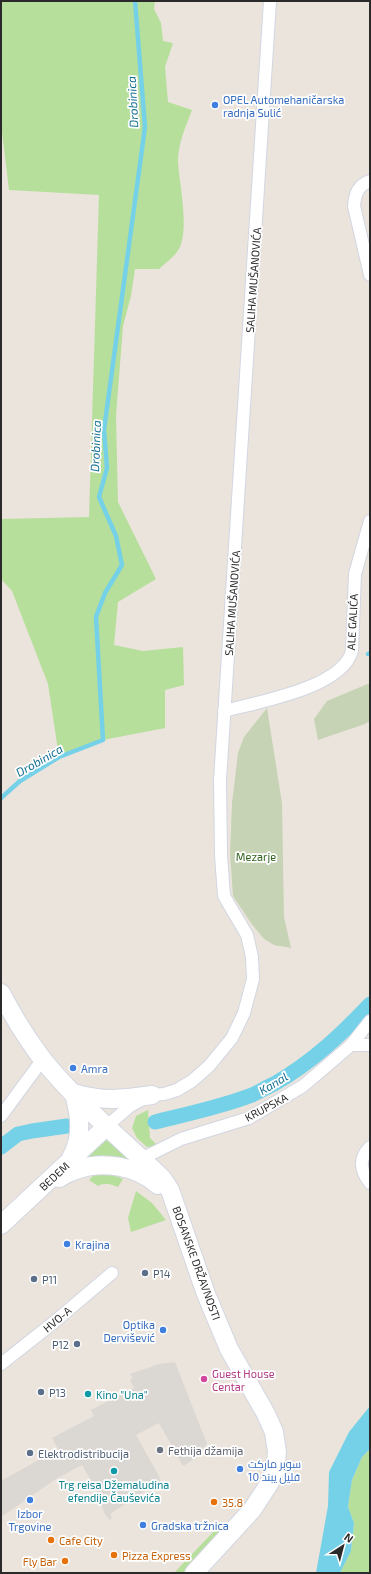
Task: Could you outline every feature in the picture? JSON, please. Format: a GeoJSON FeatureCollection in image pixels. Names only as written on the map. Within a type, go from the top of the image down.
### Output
{"type":"FeatureCollection","features":[{"type":"Feature","properties":{"kind":"main road","name":"BOSANSKE DRŽAVNOSTI"},"geometry":{"type":"LineString","coordinates":[[1,993],[16,1020],[43,1059],[73,1093],[107,1126],[135,1163],[162,1178],[170,1190],[206,1294],[229,1349],[266,1414],[274,1432],[277,1452],[275,1472],[269,1484],[252,1510],[194,1573]]}},
{"type":"Feature","properties":{"kind":"main road"},"geometry":{"type":"LineString","coordinates":[[73,1093],[104,1100],[152,1095]]}},
{"type":"Feature","properties":{"kind":"main road"},"geometry":{"type":"LineString","coordinates":[[68,1163],[76,1148],[80,1127],[78,1109],[73,1093]]}},
{"type":"Feature","properties":{"kind":"main road","name":"BEDEM"},"geometry":{"type":"LineString","coordinates":[[1,1225],[46,1185],[107,1126]]}},
{"type":"Feature","properties":{"kind":"main road"},"geometry":{"type":"LineString","coordinates":[[46,1185],[76,1169],[135,1163]]}},
{"type":"Feature","properties":{"kind":"street","name":"SALIHA MUŠANOVIĆA"},"geometry":{"type":"LineString","coordinates":[[107,1126],[130,1106],[152,1095],[164,1094],[177,1090],[192,1081],[209,1066],[232,1038],[244,1014],[250,996],[253,979],[252,957],[247,934],[224,896],[221,855],[220,780],[270,1]]}},
{"type":"Feature","properties":{"kind":"street"},"geometry":{"type":"LineString","coordinates":[[370,181],[364,183],[358,190],[354,206],[370,275]]}},
{"type":"Feature","properties":{"kind":"street","name":"ALE GALIĆA"},"geometry":{"type":"LineString","coordinates":[[224,711],[291,694],[316,684],[345,665],[350,658],[352,651],[355,574],[370,521]]}},
{"type":"Feature","properties":{"kind":"street","name":"KRUPSKA"},"geometry":{"type":"LineString","coordinates":[[135,1163],[181,1139],[249,1118],[303,1086],[351,1045],[370,1022]]}},
{"type":"Feature","properties":{"kind":"street"},"geometry":{"type":"LineString","coordinates":[[351,1045],[370,1045]]}},
{"type":"Feature","properties":{"kind":"street"},"geometry":{"type":"LineString","coordinates":[[1,1116],[43,1059]]}},
{"type":"Feature","properties":{"kind":"street"},"geometry":{"type":"LineString","coordinates":[[370,1147],[365,1152],[361,1160],[362,1170],[370,1183]]}},
{"type":"Feature","properties":{"kind":"street","name":"HVO-A"},"geometry":{"type":"LineString","coordinates":[[1,1364],[112,1273]]}},
{"type":"Feature","properties":{"kind":"green space"},"geometry":{"type":"Polygon","coordinates":[[[1,1],[155,1],[154,9],[161,23],[163,41],[173,43],[165,67],[168,102],[192,110],[178,154],[184,221],[181,244],[177,252],[159,269],[135,269],[131,296],[123,326],[116,416],[118,502],[156,579],[118,602],[114,645],[143,651],[183,647],[184,685],[165,690],[165,728],[103,740],[59,757],[48,684],[12,591],[1,579],[1,519],[89,517],[99,195],[9,190],[1,124],[1,1]]]}},
{"type":"Feature","properties":{"kind":"green space"},"geometry":{"type":"Polygon","coordinates":[[[370,683],[370,721],[318,740],[314,719],[327,701],[370,683]]]}},
{"type":"Feature","properties":{"kind":"green space","name":"Mezarje"},"geometry":{"type":"Polygon","coordinates":[[[267,708],[282,803],[284,917],[291,948],[274,945],[264,939],[233,896],[230,853],[232,803],[238,753],[244,737],[267,708]]]}},
{"type":"Feature","properties":{"kind":"green space"},"geometry":{"type":"Polygon","coordinates":[[[148,1110],[150,1138],[158,1146],[147,1147],[137,1138],[132,1128],[136,1116],[148,1110]]]}},
{"type":"Feature","properties":{"kind":"green space"},"geometry":{"type":"Polygon","coordinates":[[[104,1136],[132,1162],[78,1163],[104,1136]]]}},
{"type":"Feature","properties":{"kind":"green space"},"geometry":{"type":"Polygon","coordinates":[[[94,1175],[114,1175],[123,1179],[118,1187],[108,1184],[98,1186],[89,1180],[94,1175]]]}},
{"type":"Feature","properties":{"kind":"green space"},"geometry":{"type":"Polygon","coordinates":[[[136,1191],[152,1203],[166,1220],[131,1232],[128,1218],[136,1191]]]}},
{"type":"Feature","properties":{"kind":"green space"},"geometry":{"type":"Polygon","coordinates":[[[370,1449],[370,1573],[340,1573],[351,1551],[354,1523],[348,1507],[352,1480],[362,1457],[370,1449]]]}},
{"type":"Feature","properties":{"kind":"green space"},"geometry":{"type":"Polygon","coordinates":[[[216,1529],[221,1534],[184,1573],[174,1573],[216,1529]]]}},
{"type":"Feature","properties":{"kind":"shaded area"},"geometry":{"type":"Polygon","coordinates":[[[175,1362],[207,1444],[191,1461],[183,1466],[159,1423],[136,1435],[161,1480],[110,1514],[112,1518],[110,1520],[104,1513],[99,1494],[82,1465],[56,1479],[1,1517],[1,1481],[58,1449],[52,1438],[94,1416],[91,1410],[134,1388],[130,1380],[133,1378],[130,1374],[159,1364],[175,1362]]]}},
{"type":"Feature","properties":{"kind":"water"},"geometry":{"type":"Polygon","coordinates":[[[370,1406],[370,1449],[362,1457],[352,1480],[348,1507],[354,1523],[351,1551],[340,1573],[316,1573],[328,1506],[329,1472],[349,1432],[370,1406]]]}},
{"type":"Feature","properties":{"kind":"waterway","name":"Drobinica"},"geometry":{"type":"LineString","coordinates":[[1,798],[20,781],[59,757],[103,740],[96,617],[105,593],[122,565],[116,536],[99,497],[107,468],[104,430],[145,127],[135,1]]}},
{"type":"Feature","properties":{"kind":"waterway","name":"Kanal"},"geometry":{"type":"LineString","coordinates":[[155,1122],[228,1103],[252,1095],[274,1084],[313,1058],[348,1027],[370,1004]]}},
{"type":"Feature","properties":{"kind":"waterway","name":"Kanal"},"geometry":{"type":"LineString","coordinates":[[1,1147],[18,1134],[67,1126]]}},
{"type":"Feature","properties":{"kind":"place","name":"OPEL Automehaničarska radnja Sulić"},"geometry":{"type":"Point","coordinates":[215,105]}},
{"type":"Feature","properties":{"kind":"place","name":"Amra"},"geometry":{"type":"Point","coordinates":[73,1068]}},
{"type":"Feature","properties":{"kind":"place","name":"Krajina"},"geometry":{"type":"Point","coordinates":[67,1244]}},
{"type":"Feature","properties":{"kind":"place","name":"P14"},"geometry":{"type":"Point","coordinates":[145,1273]}},
{"type":"Feature","properties":{"kind":"place","name":"P11"},"geometry":{"type":"Point","coordinates":[34,1279]}},
{"type":"Feature","properties":{"kind":"place","name":"Optika Dervišević"},"geometry":{"type":"Point","coordinates":[163,1330]}},
{"type":"Feature","properties":{"kind":"place","name":"P12"},"geometry":{"type":"Point","coordinates":[77,1344]}},
{"type":"Feature","properties":{"kind":"place","name":"Guest House Centar"},"geometry":{"type":"Point","coordinates":[204,1379]}},
{"type":"Feature","properties":{"kind":"place","name":"P13"},"geometry":{"type":"Point","coordinates":[41,1392]}},
{"type":"Feature","properties":{"kind":"place","name":"Kino \"Una\""},"geometry":{"type":"Point","coordinates":[88,1394]}},
{"type":"Feature","properties":{"kind":"place","name":"Fethija džamija"},"geometry":{"type":"Point","coordinates":[160,1450]}},
{"type":"Feature","properties":{"kind":"place","name":"Elektrodistribucija"},"geometry":{"type":"Point","coordinates":[30,1453]}},
{"type":"Feature","properties":{"kind":"place","name":"سوبر ماركت 10 فليل يبند"},"geometry":{"type":"Point","coordinates":[240,1469]}},
{"type":"Feature","properties":{"kind":"place","name":"Trg reisa Džemaludina efendije Čauševića"},"geometry":{"type":"Point","coordinates":[114,1471]}},
{"type":"Feature","properties":{"kind":"place","name":"Izbor Trgovine"},"geometry":{"type":"Point","coordinates":[30,1500]}},
{"type":"Feature","properties":{"kind":"place","name":"35.8"},"geometry":{"type":"Point","coordinates":[214,1502]}},
{"type":"Feature","properties":{"kind":"place","name":"Gradska tržnica"},"geometry":{"type":"Point","coordinates":[143,1525]}},
{"type":"Feature","properties":{"kind":"place","name":"Cafe City"},"geometry":{"type":"Point","coordinates":[51,1540]}},
{"type":"Feature","properties":{"kind":"place","name":"Pizza Express"},"geometry":{"type":"Point","coordinates":[114,1555]}},
{"type":"Feature","properties":{"kind":"place","name":"Fly Bar"},"geometry":{"type":"Point","coordinates":[65,1561]}}]}
